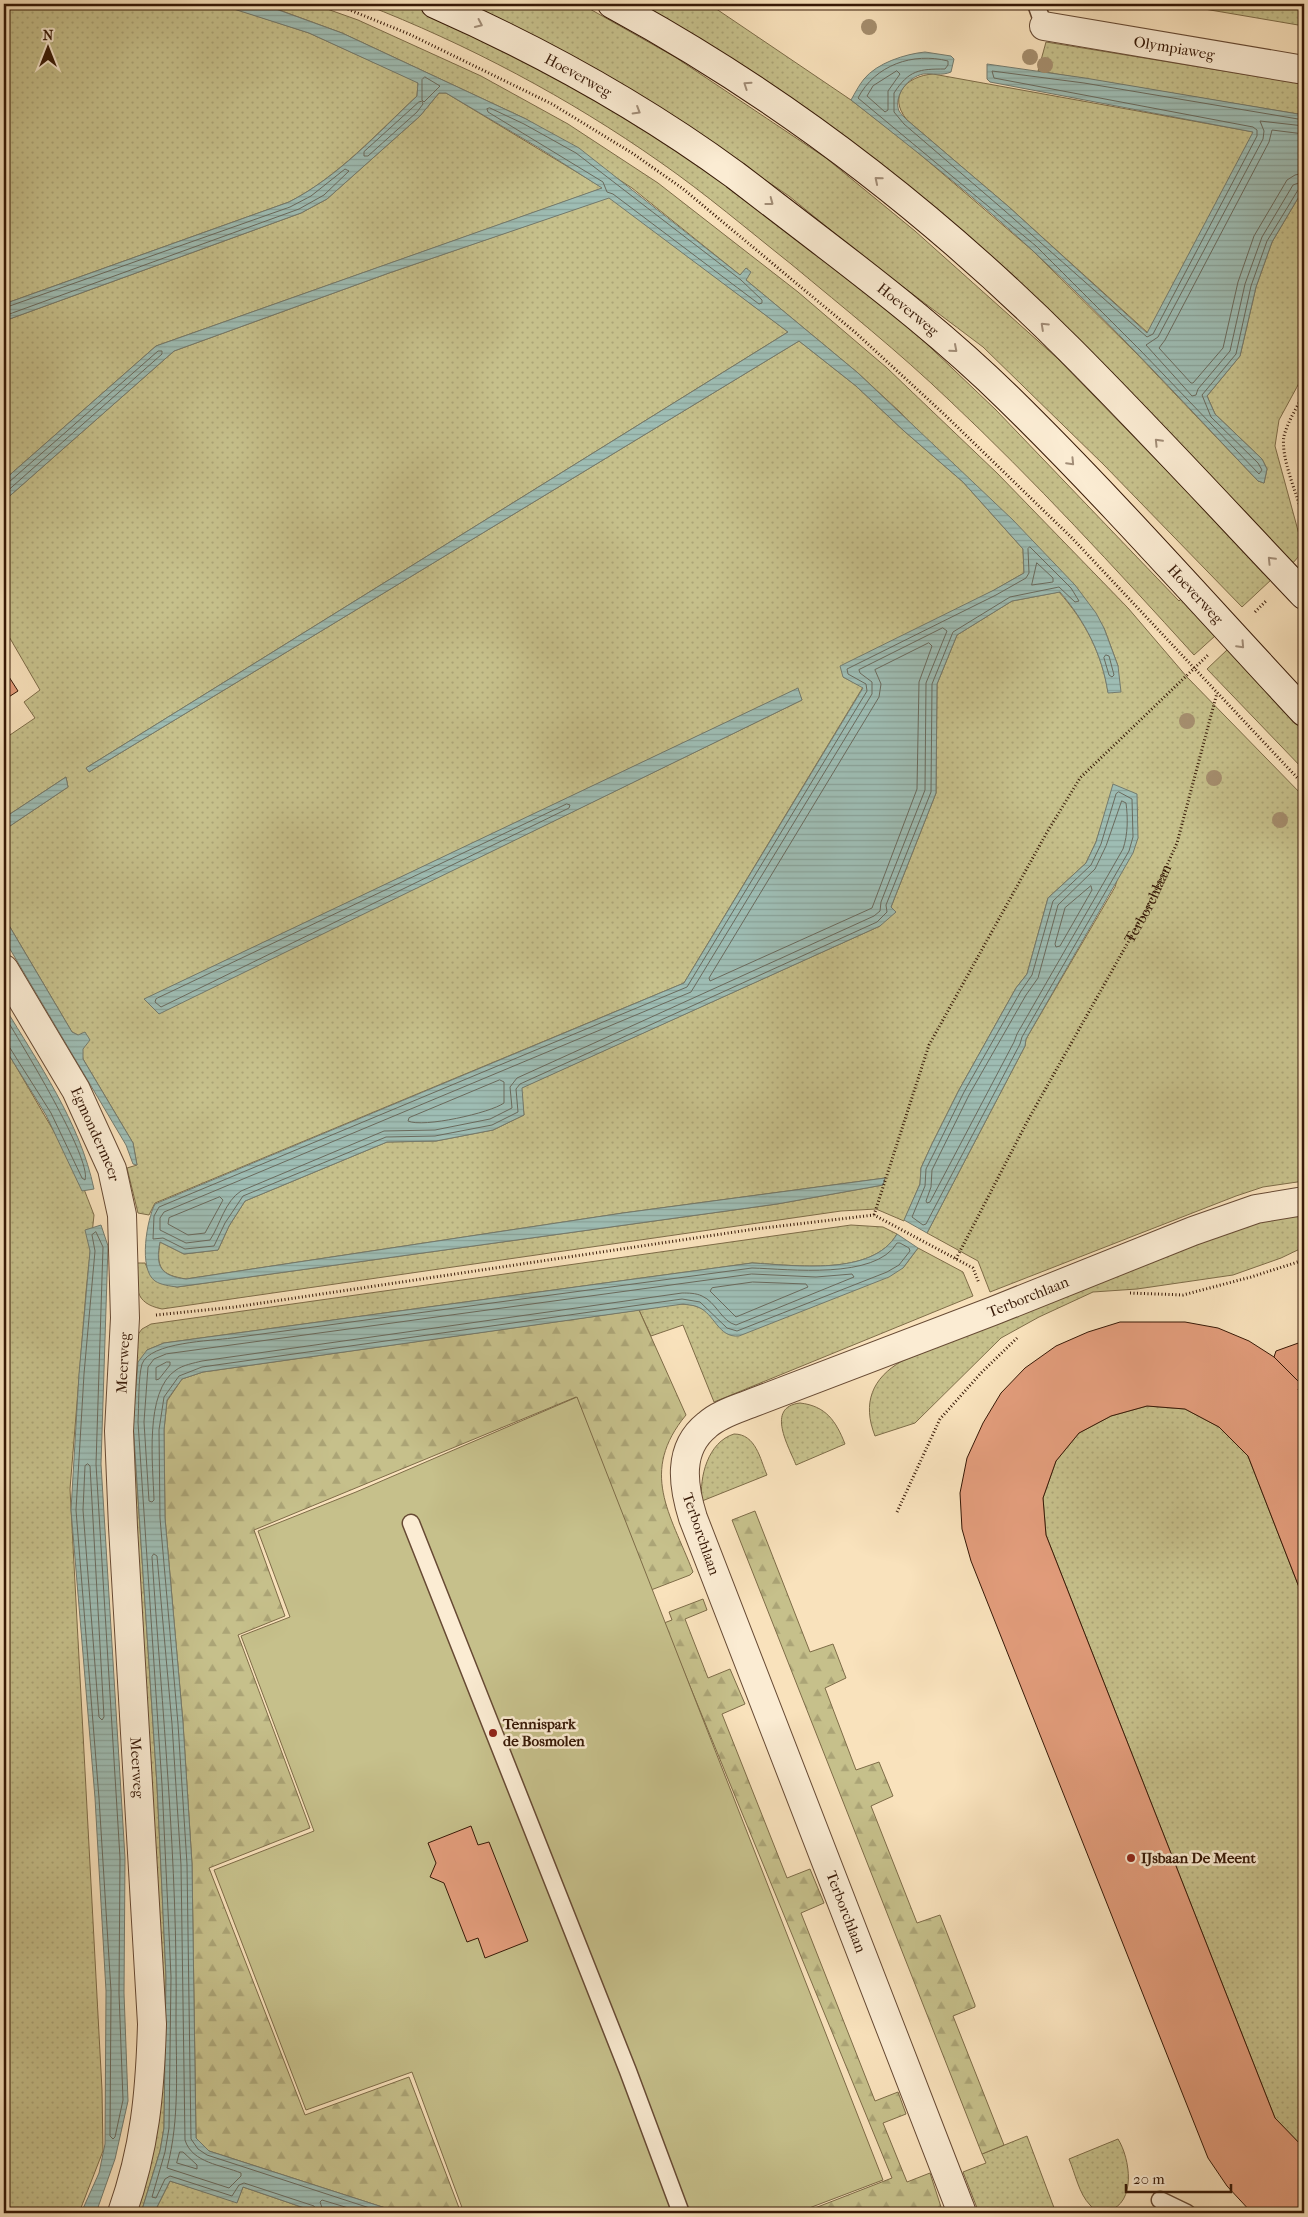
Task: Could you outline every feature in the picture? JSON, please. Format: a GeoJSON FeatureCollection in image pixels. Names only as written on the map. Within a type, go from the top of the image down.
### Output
{"type":"FeatureCollection","features":[{"type":"Feature","properties":{"kind":"street","name":"Hoeverweg"},"geometry":{"type":"LineString","coordinates":[[434,4],[530,50],[651,119],[733,174],[861,272],[954,349],[1007,397],[1100,492],[1304,712]]}},
{"type":"Feature","properties":{"kind":"street"},"geometry":{"type":"LineString","coordinates":[[612,4],[724,69],[800,122],[866,170],[976,263],[1068,348],[1304,595]]}},
{"type":"Feature","properties":{"kind":"street","name":"Olympiaweg"},"geometry":{"type":"LineString","coordinates":[[1040,15],[1304,70]]}},
{"type":"Feature","properties":{"kind":"street","name":"Egmondermeer"},"geometry":{"type":"LineString","coordinates":[[4,969],[76,1090],[112,1169],[122,1215],[126,1318]]}},
{"type":"Feature","properties":{"kind":"street","name":"Terborchlaan"},"geometry":{"type":"LineString","coordinates":[[962,2213],[693,1518],[684,1486],[688,1450],[696,1436],[707,1424],[721,1416],[1193,1231],[1256,1209],[1304,1201]]}},
{"type":"Feature","properties":{"kind":"street","name":"Meerweg"},"geometry":{"type":"LineString","coordinates":[[122,2213],[144,2134],[150,2080],[152,2024],[122,1518],[119,1431],[126,1318]]}},
{"type":"Feature","properties":{"kind":"lane"},"geometry":{"type":"LineString","coordinates":[[411,1523],[628,2071],[681,2213]]}},
{"type":"Feature","properties":{"kind":"lane"},"geometry":{"type":"LineString","coordinates":[[1160,2200],[1187,2213]]}},
{"type":"Feature","properties":{"kind":"path"},"geometry":{"type":"LineString","coordinates":[[335,4],[409,34],[552,104],[632,153],[682,188],[856,333],[946,416],[1072,538],[1304,785]]}},
{"type":"Feature","properties":{"kind":"path"},"geometry":{"type":"LineString","coordinates":[[1304,394],[1290,421],[1284,438],[1285,456],[1304,519]]}},
{"type":"Feature","properties":{"kind":"path"},"geometry":{"type":"LineString","coordinates":[[874,1215],[929,1045],[1046,834],[1080,778],[1194,669]]}},
{"type":"Feature","properties":{"kind":"path","name":"Terborchlaan"},"geometry":{"type":"LineString","coordinates":[[956,1259],[1028,1120],[1149,905],[1178,843],[1217,693]]}},
{"type":"Feature","properties":{"kind":"path"},"geometry":{"type":"LineString","coordinates":[[126,1318],[235,1307],[755,1229],[874,1215],[887,1220],[973,1268],[992,1311]]}},
{"type":"Feature","properties":{"kind":"path"},"geometry":{"type":"LineString","coordinates":[[1123,1294],[1133,1292],[1183,1295],[1252,1277],[1304,1260]]}},
{"type":"Feature","properties":{"kind":"path"},"geometry":{"type":"LineString","coordinates":[[897,1512],[940,1419],[981,1373],[1019,1336]]}},
{"type":"Feature","properties":{"kind":"green space"},"geometry":{"type":"Polygon","coordinates":[[[4,4],[220,4],[309,33],[415,81],[418,83],[417,96],[340,167],[307,192],[289,202],[4,304],[4,4]]]}},
{"type":"Feature","properties":{"kind":"green space"},"geometry":{"type":"Polygon","coordinates":[[[263,4],[313,4],[358,20],[481,76],[568,124],[658,183],[798,292],[887,368],[998,474],[1128,608],[1187,677],[1304,797],[1304,1181],[1263,1187],[1236,1196],[990,1292],[978,1261],[927,1233],[1025,1046],[1026,1039],[1115,887],[1138,809],[1114,785],[1096,842],[1086,863],[1048,898],[1027,974],[1016,988],[959,1090],[932,1144],[921,1168],[920,1184],[904,1221],[876,1209],[841,1211],[162,1309],[146,1303],[141,1298],[137,1287],[136,1263],[145,1263],[158,1280],[177,1287],[777,1204],[883,1185],[885,1178],[623,1213],[186,1279],[165,1272],[159,1258],[160,1242],[184,1254],[218,1250],[229,1226],[245,1201],[387,1142],[436,1141],[493,1130],[524,1115],[521,1088],[880,926],[891,907],[936,793],[937,684],[957,635],[1012,601],[1059,592],[1077,615],[1097,651],[1108,692],[1118,666],[1104,628],[900,412],[858,373],[746,280],[747,268],[740,275],[632,188],[526,119],[342,33],[263,4]]]}},
{"type":"Feature","properties":{"kind":"green space"},"geometry":{"type":"Polygon","coordinates":[[[364,4],[415,4],[500,43],[568,79],[730,183],[910,328],[996,410],[1215,636],[1194,655],[1043,493],[930,382],[791,264],[677,174],[625,138],[554,94],[441,37],[364,4]]]}},
{"type":"Feature","properties":{"kind":"green space"},"geometry":{"type":"Polygon","coordinates":[[[464,4],[581,4],[675,57],[826,158],[915,231],[1057,358],[1272,579],[1242,607],[1104,465],[983,347],[866,259],[789,196],[642,97],[464,4]]]}},
{"type":"Feature","properties":{"kind":"green space"},"geometry":{"type":"Polygon","coordinates":[[[638,4],[709,4],[851,100],[908,144],[1032,250],[1138,355],[1258,481],[1264,483],[1267,469],[1262,459],[1215,414],[1207,396],[1240,356],[1256,287],[1272,242],[1304,188],[1304,374],[1279,420],[1275,446],[1303,549],[1300,555],[1291,565],[1103,370],[638,4]]]}},
{"type":"Feature","properties":{"kind":"green space"},"geometry":{"type":"Polygon","coordinates":[[[1175,4],[1304,4],[1304,26],[1175,4]]]}},
{"type":"Feature","properties":{"kind":"green space"},"geometry":{"type":"Polygon","coordinates":[[[1046,42],[1304,84],[1304,115],[1038,71],[1046,42]]]}},
{"type":"Feature","properties":{"kind":"green space"},"geometry":{"type":"Polygon","coordinates":[[[933,74],[1254,132],[1148,333],[1009,207],[907,120],[901,111],[899,103],[899,95],[902,89],[915,79],[933,74]]]}},
{"type":"Feature","properties":{"kind":"green space"},"geometry":{"type":"Polygon","coordinates":[[[439,93],[446,93],[603,188],[156,346],[4,480],[4,321],[301,213],[327,199],[420,116],[439,93]]]}},
{"type":"Feature","properties":{"kind":"green space"},"geometry":{"type":"Polygon","coordinates":[[[610,197],[788,332],[86,768],[89,772],[799,341],[856,386],[963,482],[1023,549],[1024,573],[843,677],[863,687],[684,983],[155,1203],[149,1215],[138,1213],[127,1168],[137,1165],[133,1143],[83,1059],[78,1035],[72,1032],[4,917],[4,830],[68,787],[66,777],[4,818],[4,739],[35,718],[24,702],[40,690],[4,628],[4,501],[174,351],[389,273],[610,197]],[[797,689],[145,999],[159,1013],[802,700],[797,689]]]}},
{"type":"Feature","properties":{"kind":"green space"},"geometry":{"type":"Polygon","coordinates":[[[1228,649],[1304,731],[1304,770],[1207,669],[1228,649]]]}},
{"type":"Feature","properties":{"kind":"green space"},"geometry":{"type":"Polygon","coordinates":[[[4,1046],[77,1171],[94,1215],[70,1489],[102,2090],[103,2151],[79,2213],[4,2213],[4,1046]]]}},
{"type":"Feature","properties":{"kind":"green space"},"geometry":{"type":"Polygon","coordinates":[[[1304,1214],[1304,1247],[1281,1258],[1233,1275],[1137,1289],[1093,1292],[1039,1317],[1001,1338],[915,1423],[875,1436],[870,1413],[872,1392],[883,1375],[902,1361],[1234,1230],[1258,1222],[1304,1214]]]}},
{"type":"Feature","properties":{"kind":"green space"},"geometry":{"type":"Polygon","coordinates":[[[851,1225],[883,1227],[897,1234],[885,1248],[870,1257],[851,1263],[810,1266],[752,1263],[164,1343],[147,1350],[133,1422],[157,1785],[166,1977],[164,2128],[160,2151],[141,2213],[129,2213],[148,2145],[127,1520],[133,1341],[142,1329],[151,1324],[851,1225]]]}},
{"type":"Feature","properties":{"kind":"green space"},"geometry":{"type":"Polygon","coordinates":[[[918,1248],[963,1272],[973,1296],[714,1402],[683,1325],[651,1336],[639,1310],[681,1304],[697,1306],[704,1310],[903,1268],[918,1248]]]}},
{"type":"Feature","properties":{"kind":"green space"},"geometry":{"type":"Polygon","coordinates":[[[639,1310],[686,1415],[672,1436],[664,1455],[661,1474],[663,1493],[668,1511],[693,1572],[690,1575],[651,1590],[576,1397],[254,1530],[285,1616],[238,1635],[310,1828],[209,1868],[305,2115],[409,2077],[461,2213],[401,2213],[209,2151],[196,2138],[192,1864],[183,1723],[165,1518],[164,1430],[167,1401],[182,1379],[203,1372],[639,1310]]]}},
{"type":"Feature","properties":{"kind":"green space","name":"Tennispark de Bosmolen"},"geometry":{"type":"Polygon","coordinates":[[[577,1397],[883,2180],[796,2213],[616,2213],[615,2209],[602,2213],[464,2213],[412,2072],[306,2110],[214,1870],[314,1831],[241,1636],[290,1617],[258,1531],[356,1492],[577,1397]]]}},
{"type":"Feature","properties":{"kind":"green space"},"geometry":{"type":"Polygon","coordinates":[[[800,1403],[817,1407],[829,1416],[838,1428],[845,1444],[796,1465],[785,1439],[782,1420],[784,1412],[789,1406],[800,1403]]]}},
{"type":"Feature","properties":{"kind":"green space"},"geometry":{"type":"Polygon","coordinates":[[[1147,1406],[1185,1409],[1219,1427],[1248,1456],[1304,1600],[1304,2148],[1275,2118],[1046,1535],[1043,1498],[1056,1461],[1079,1433],[1111,1416],[1147,1406]]]}},
{"type":"Feature","properties":{"kind":"green space"},"geometry":{"type":"Polygon","coordinates":[[[734,1434],[747,1438],[752,1443],[767,1475],[702,1501],[702,1482],[707,1462],[718,1444],[734,1434]]]}},
{"type":"Feature","properties":{"kind":"green space"},"geometry":{"type":"Polygon","coordinates":[[[755,1511],[810,1652],[833,1644],[846,1678],[825,1688],[856,1770],[879,1762],[893,1796],[871,1806],[917,1923],[940,1915],[975,2005],[975,2007],[953,2016],[1004,2145],[982,2154],[732,1520],[755,1511]]]}},
{"type":"Feature","properties":{"kind":"green space"},"geometry":{"type":"Polygon","coordinates":[[[703,1599],[707,1610],[685,1619],[708,1678],[730,1669],[745,1704],[722,1714],[787,1878],[810,1869],[824,1903],[801,1913],[875,2101],[898,2092],[906,2114],[883,2123],[907,2182],[930,2173],[943,2213],[802,2213],[892,2178],[664,1623],[672,1620],[669,1612],[703,1599]]]}},
{"type":"Feature","properties":{"kind":"green space"},"geometry":{"type":"Polygon","coordinates":[[[1027,2136],[1056,2213],[979,2213],[963,2172],[986,2163],[982,2154],[1027,2136]]]}},
{"type":"Feature","properties":{"kind":"green space"},"geometry":{"type":"Polygon","coordinates":[[[1118,2139],[1126,2157],[1128,2168],[1127,2190],[1117,2206],[1108,2211],[1098,2210],[1092,2207],[1083,2195],[1069,2159],[1118,2139]]]}},
{"type":"Feature","properties":{"kind":"green space"},"geometry":{"type":"Polygon","coordinates":[[[170,2181],[237,2202],[243,2187],[319,2213],[154,2213],[170,2181]]]}},
{"type":"Feature","properties":{"kind":"water"},"geometry":{"type":"Polygon","coordinates":[[[218,4],[262,4],[342,33],[526,119],[579,148],[740,275],[746,268],[751,272],[746,280],[858,373],[1013,520],[1075,585],[1096,613],[1104,628],[1118,666],[1121,692],[1108,693],[1097,652],[1085,626],[1060,592],[1012,601],[957,635],[937,684],[936,793],[891,907],[896,912],[880,926],[522,1088],[524,1115],[493,1130],[436,1141],[387,1142],[245,1201],[229,1226],[218,1250],[184,1254],[160,1242],[159,1264],[165,1273],[186,1279],[623,1213],[885,1178],[883,1185],[777,1204],[177,1287],[157,1282],[150,1275],[145,1255],[149,1221],[155,1204],[684,983],[863,688],[843,677],[840,666],[994,590],[1024,573],[1023,549],[963,482],[856,386],[799,341],[89,772],[86,768],[788,332],[609,198],[389,273],[174,351],[4,501],[4,480],[156,346],[602,188],[446,93],[439,93],[420,116],[327,199],[301,213],[4,321],[4,304],[289,202],[307,192],[341,167],[417,96],[418,83],[309,33],[218,4]]]}},
{"type":"Feature","properties":{"kind":"water"},"geometry":{"type":"Polygon","coordinates":[[[925,52],[951,56],[954,59],[951,72],[923,74],[912,79],[900,93],[898,99],[899,111],[907,120],[1009,207],[1147,333],[1253,132],[990,82],[987,79],[987,64],[1085,78],[1304,115],[1304,188],[1272,242],[1256,287],[1240,356],[1207,396],[1215,414],[1262,459],[1267,469],[1264,483],[1258,481],[1119,335],[1032,250],[966,192],[851,100],[864,79],[876,68],[900,57],[925,52]]]}},
{"type":"Feature","properties":{"kind":"water"},"geometry":{"type":"Polygon","coordinates":[[[798,688],[802,700],[159,1014],[144,999],[798,688]]]}},
{"type":"Feature","properties":{"kind":"water"},"geometry":{"type":"Polygon","coordinates":[[[66,777],[68,787],[4,830],[4,818],[66,777]]]}},
{"type":"Feature","properties":{"kind":"water"},"geometry":{"type":"Polygon","coordinates":[[[1113,784],[1137,794],[1138,838],[1133,853],[1026,1039],[1025,1046],[927,1233],[904,1220],[920,1184],[921,1168],[959,1090],[1016,988],[1027,974],[1048,898],[1086,863],[1096,842],[1113,784]]]}},
{"type":"Feature","properties":{"kind":"water"},"geometry":{"type":"Polygon","coordinates":[[[4,917],[72,1032],[78,1035],[85,1032],[90,1040],[83,1049],[83,1059],[133,1143],[137,1165],[133,1164],[126,1145],[4,939],[4,917]]]}},
{"type":"Feature","properties":{"kind":"water"},"geometry":{"type":"Polygon","coordinates":[[[4,1006],[44,1071],[68,1117],[88,1164],[94,1189],[82,1191],[46,1115],[4,1047],[4,1006]]]}},
{"type":"Feature","properties":{"kind":"water"},"geometry":{"type":"Polygon","coordinates":[[[101,1225],[108,1246],[101,1464],[125,1858],[124,1993],[128,2101],[115,2159],[96,2213],[81,2213],[99,2173],[105,2144],[106,1991],[95,1798],[71,1510],[79,1374],[90,1251],[85,1230],[101,1225]]]}},
{"type":"Feature","properties":{"kind":"water"},"geometry":{"type":"Polygon","coordinates":[[[897,1234],[918,1248],[903,1268],[889,1277],[739,1336],[732,1336],[721,1330],[704,1310],[693,1305],[683,1304],[203,1372],[182,1379],[167,1400],[164,1430],[165,1518],[183,1723],[192,1864],[196,2138],[209,2151],[401,2213],[319,2213],[243,2187],[237,2203],[170,2181],[154,2213],[141,2213],[160,2151],[164,2128],[166,1977],[157,1785],[133,1422],[138,1362],[147,1350],[164,1343],[752,1263],[810,1266],[851,1263],[870,1257],[885,1248],[897,1234]]]}},
{"type":"Feature","properties":{"kind":"building"},"geometry":{"type":"Polygon","coordinates":[[[4,669],[18,691],[4,700],[4,669]]]}},
{"type":"Feature","properties":{"kind":"building","name":"IJsbaan De Meent"},"geometry":{"type":"Polygon","coordinates":[[[1120,1322],[1185,1322],[1218,1328],[1249,1341],[1274,1357],[1303,1386],[1298,1389],[1304,1398],[1304,1600],[1248,1456],[1219,1427],[1185,1409],[1147,1406],[1111,1416],[1079,1433],[1056,1461],[1043,1498],[1046,1535],[1275,2118],[1304,2148],[1304,2213],[1252,2213],[1227,2186],[1208,2158],[971,1561],[962,1529],[960,1493],[967,1458],[983,1423],[1001,1393],[1025,1368],[1056,1346],[1088,1332],[1120,1322]]]}},
{"type":"Feature","properties":{"kind":"building"},"geometry":{"type":"Polygon","coordinates":[[[1304,1341],[1303,1386],[1274,1357],[1276,1351],[1304,1341]]]}},
{"type":"Feature","properties":{"kind":"building"},"geometry":{"type":"Polygon","coordinates":[[[1304,1386],[1304,1398],[1298,1389],[1304,1386]]]}},
{"type":"Feature","properties":{"kind":"building"},"geometry":{"type":"Polygon","coordinates":[[[471,1826],[478,1845],[489,1842],[528,1941],[485,1958],[478,1938],[467,1942],[444,1883],[430,1877],[436,1863],[428,1843],[471,1826]]]}},
{"type":"Feature","properties":{"kind":"place","name":"Tennispark de Bosmolen"},"geometry":{"type":"Point","coordinates":[493,1733]}},
{"type":"Feature","properties":{"kind":"place","name":"IJsbaan De Meent"},"geometry":{"type":"Point","coordinates":[1131,1858]}}]}
